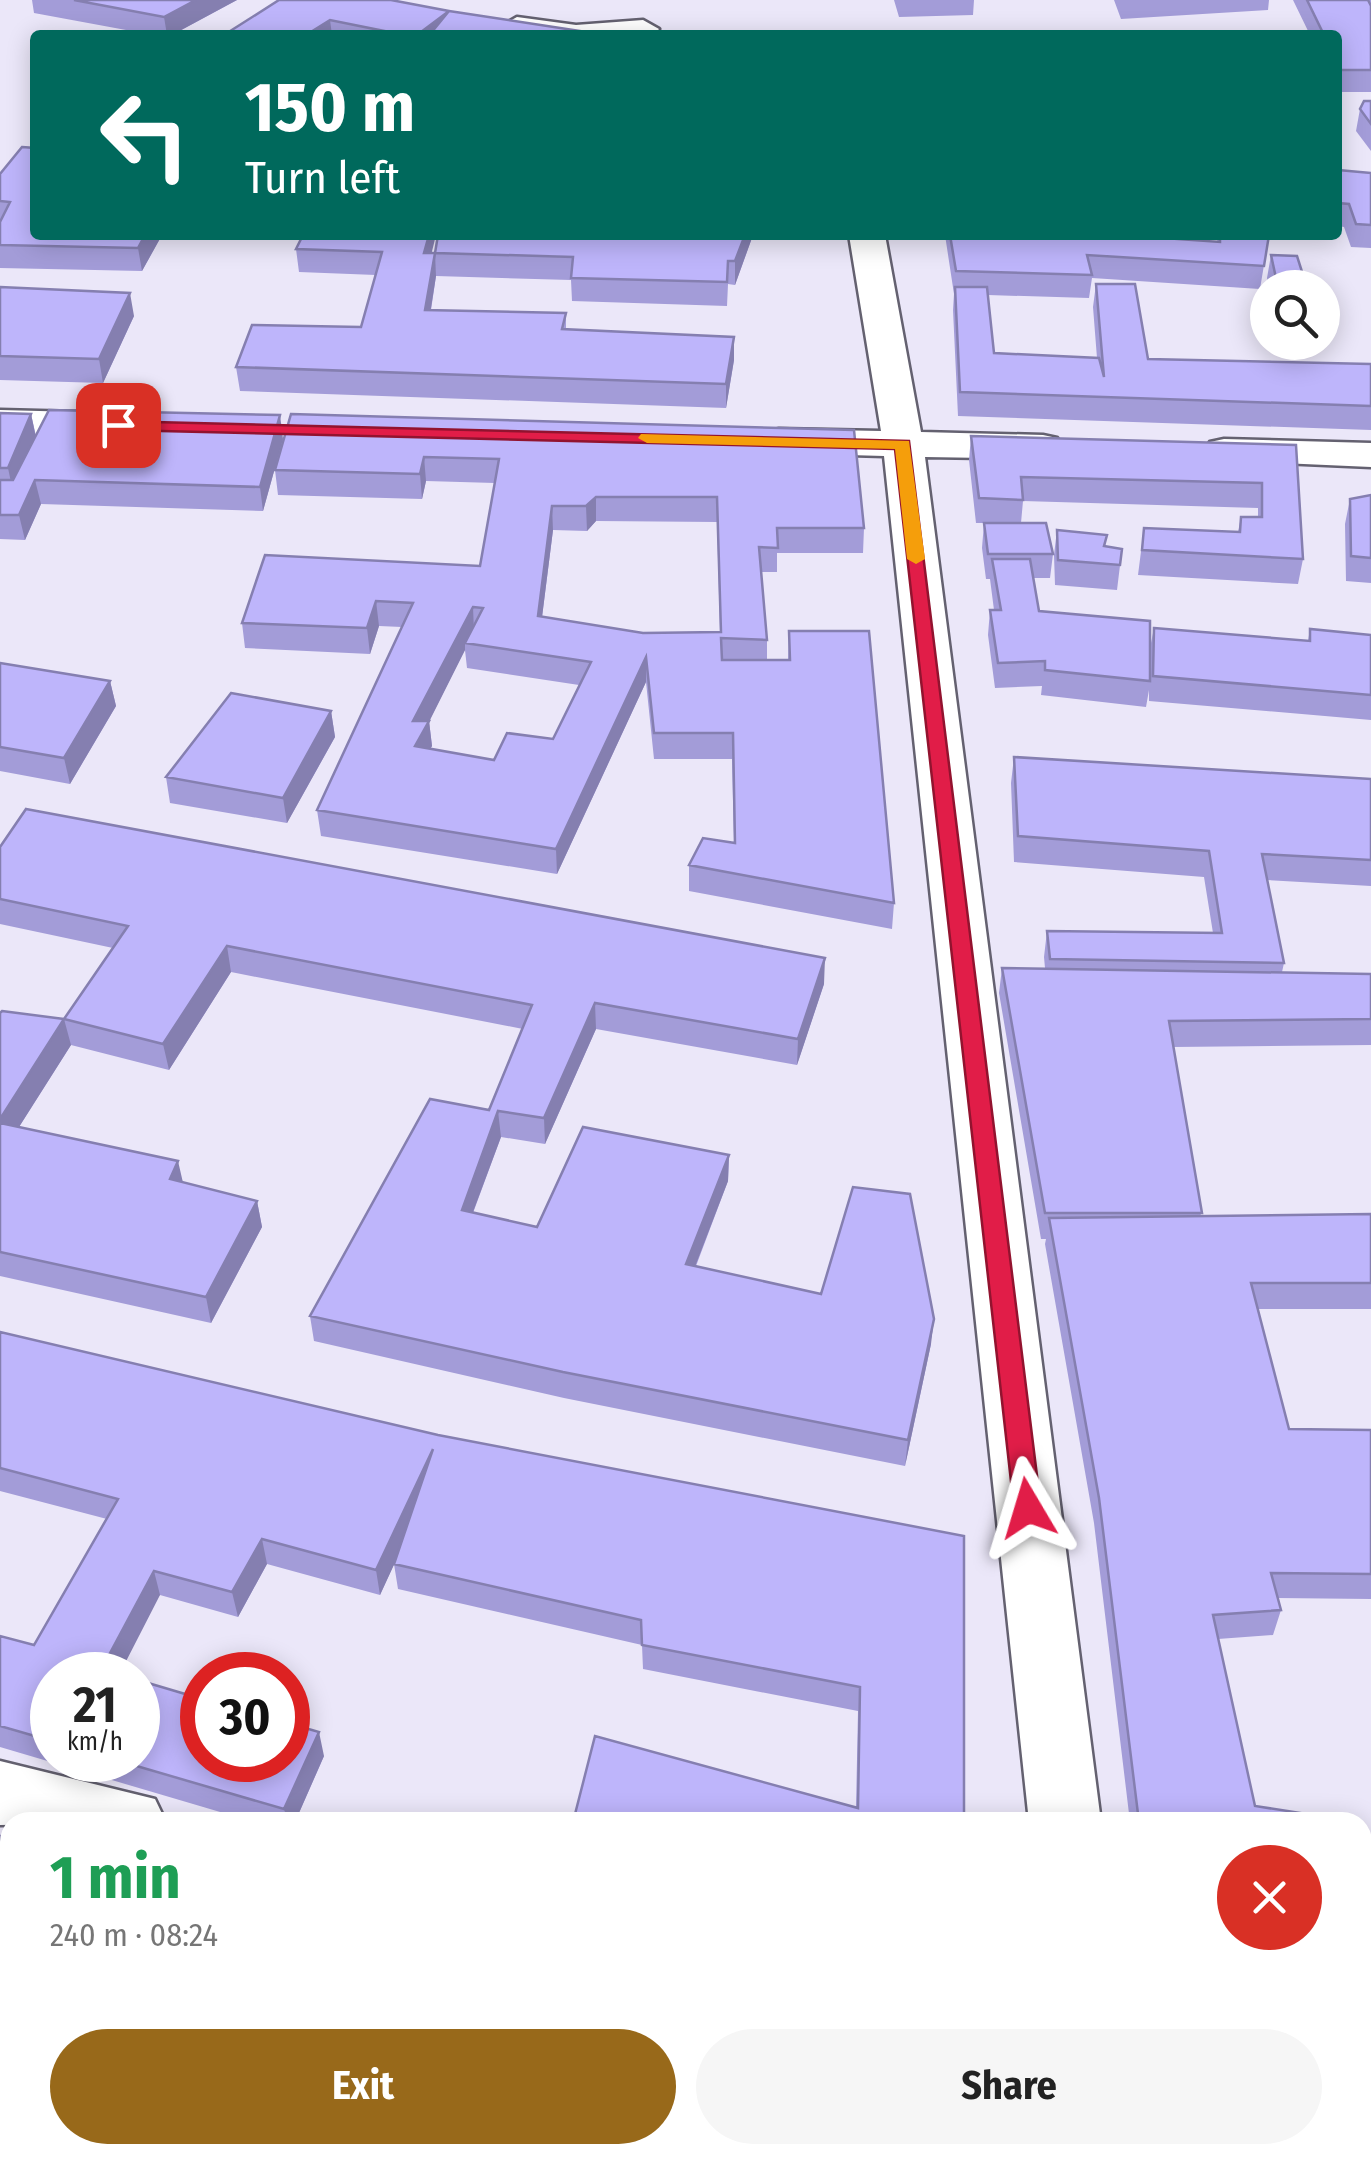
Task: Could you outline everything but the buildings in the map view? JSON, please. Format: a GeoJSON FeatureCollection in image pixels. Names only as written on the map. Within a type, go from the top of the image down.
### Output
{"type":"FeatureCollection","features":[{"type":"Feature","properties":{"kind":"street"},"geometry":{"type":"LineString","coordinates":[[482,21],[547,30]]}},
{"type":"Feature","properties":{"kind":"street"},"geometry":{"type":"LineString","coordinates":[[601,30],[651,22]]}},
{"type":"Feature","properties":{"kind":"street"},"geometry":{"type":"LineString","coordinates":[[868,240],[903,444],[1064,1812]]}},
{"type":"Feature","properties":{"kind":"street"},"geometry":{"type":"LineString","coordinates":[[0,422],[157,426]]}},
{"type":"Feature","properties":{"kind":"street"},"geometry":{"type":"LineString","coordinates":[[746,440],[1078,448]]}},
{"type":"Feature","properties":{"kind":"street"},"geometry":{"type":"LineString","coordinates":[[1176,450],[1371,454]]}},
{"type":"Feature","properties":{"kind":"street"},"geometry":{"type":"LineString","coordinates":[[0,1793],[85,1812]]}},
{"type":"Feature","properties":{"kind":"slow traffic"},"geometry":{"type":"LineString","coordinates":[[647,438],[903,444],[916,559]]}},
{"type":"Feature","properties":{"kind":"route"},"geometry":{"type":"LineString","coordinates":[[118,425],[903,444],[1028,1508]]}}]}
